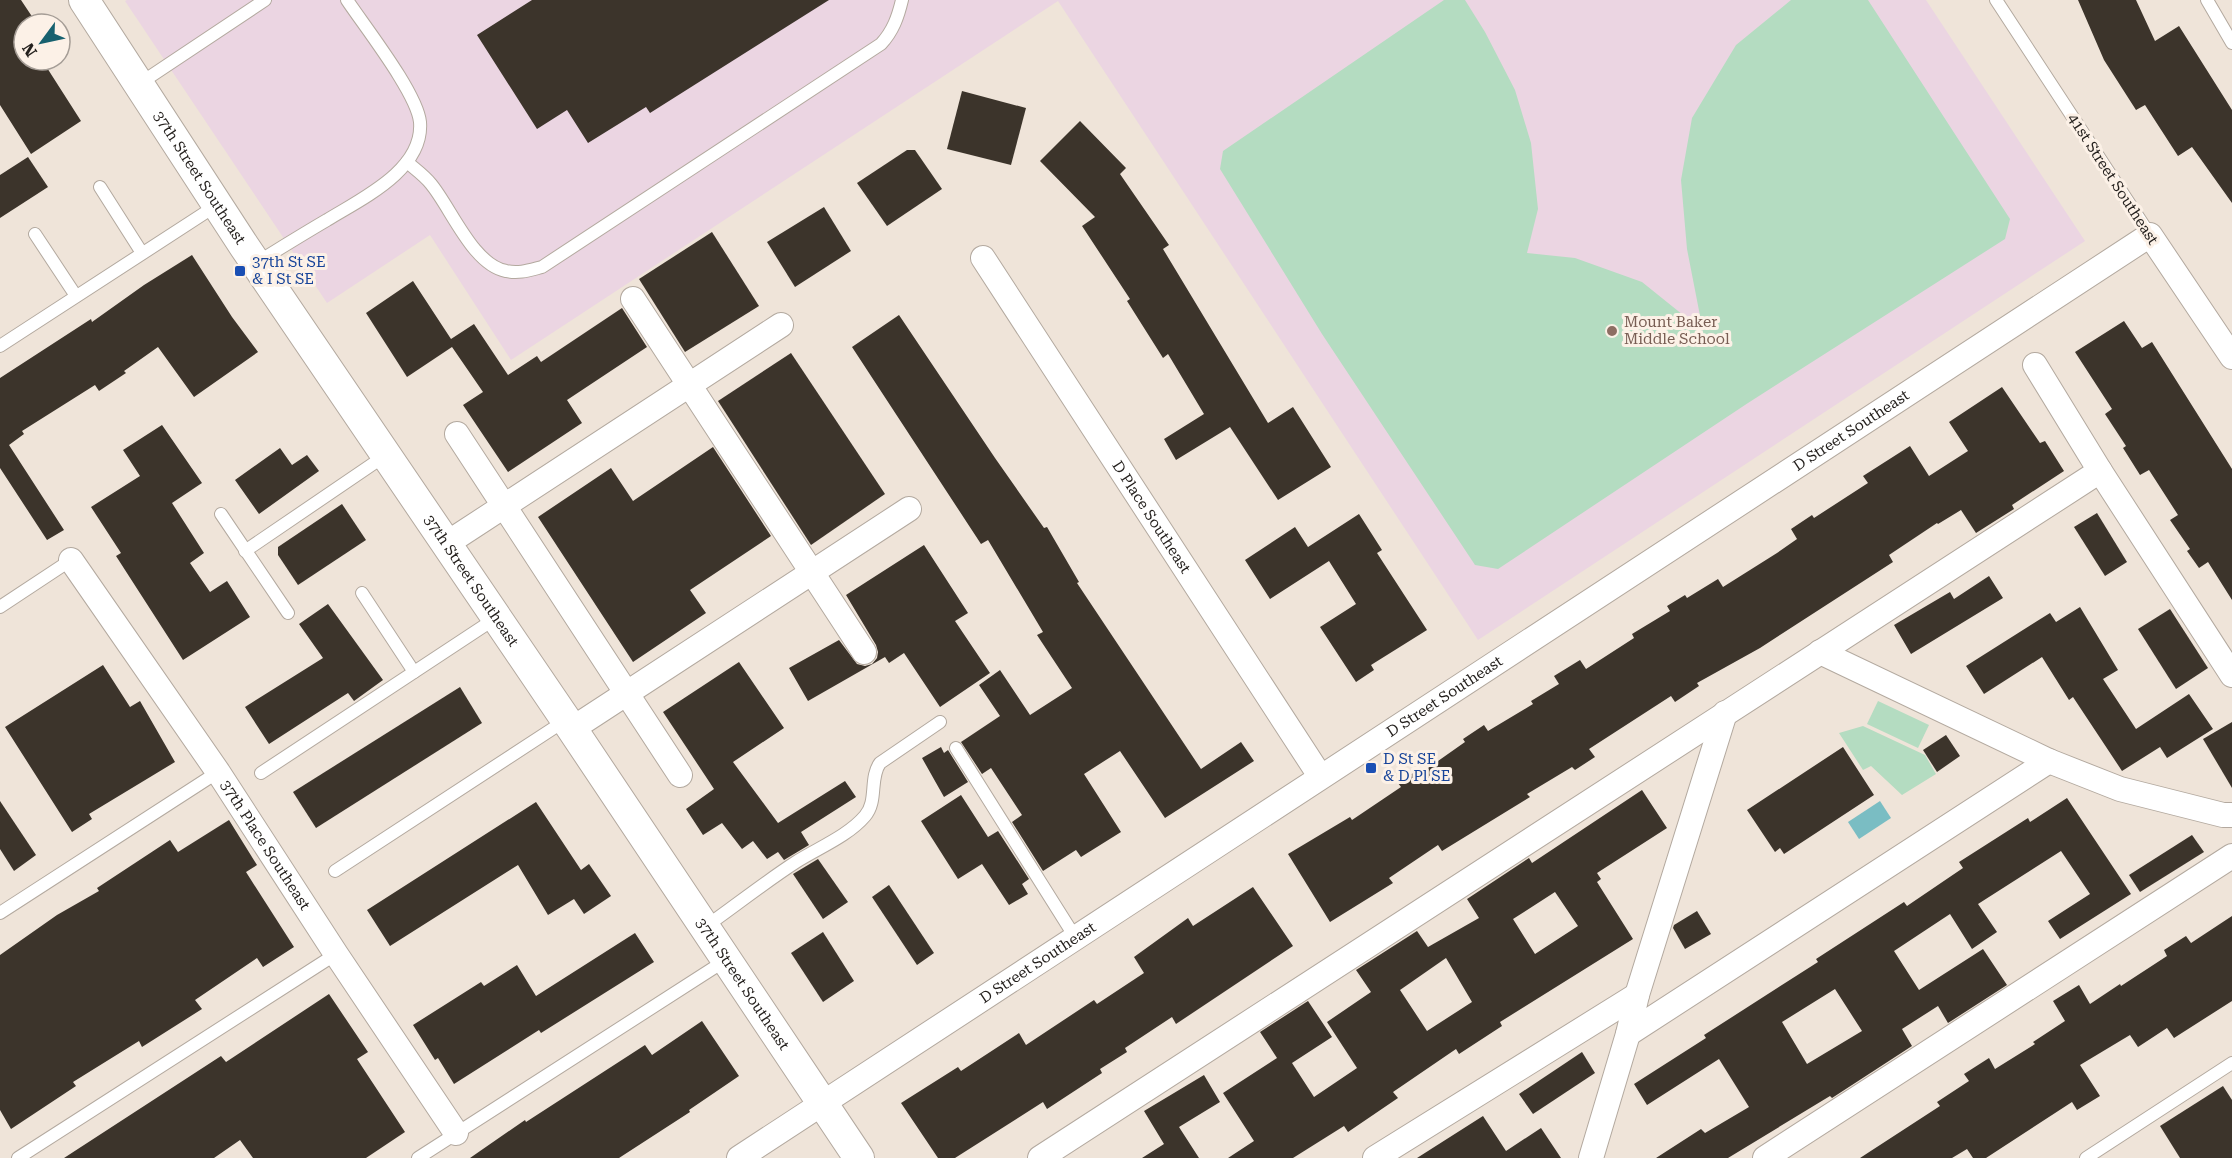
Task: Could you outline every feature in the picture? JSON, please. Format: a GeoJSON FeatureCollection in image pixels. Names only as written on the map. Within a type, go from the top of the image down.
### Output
{"type":"FeatureCollection","features":[{"type":"Feature","properties":{"kind":"street","name":"37th Street Southeast"},"geometry":{"type":"LineString","coordinates":[[84,0],[256,263],[859,1158]]}},
{"type":"Feature","properties":{"kind":"street","name":"41st Street Southeast"},"geometry":{"type":"LineString","coordinates":[[2150,234],[2232,357]]}},
{"type":"Feature","properties":{"kind":"street","name":"D Street Southeast"},"geometry":{"type":"LineString","coordinates":[[738,1158],[2150,234]]}},
{"type":"Feature","properties":{"kind":"street","name":"D Place Southeast"},"geometry":{"type":"LineString","coordinates":[[983,258],[1320,776]]}},
{"type":"Feature","properties":{"kind":"street"},"geometry":{"type":"LineString","coordinates":[[633,299],[864,652]]}},
{"type":"Feature","properties":{"kind":"street"},"geometry":{"type":"LineString","coordinates":[[446,544],[781,325]]}},
{"type":"Feature","properties":{"kind":"street"},"geometry":{"type":"LineString","coordinates":[[2035,365],[2100,471],[2232,675]]}},
{"type":"Feature","properties":{"kind":"street"},"geometry":{"type":"LineString","coordinates":[[457,434],[680,775]]}},
{"type":"Feature","properties":{"kind":"street"},"geometry":{"type":"LineString","coordinates":[[1040,1158],[2100,471]]}},
{"type":"Feature","properties":{"kind":"street"},"geometry":{"type":"LineString","coordinates":[[569,725],[627,693],[909,509]]}},
{"type":"Feature","properties":{"kind":"street","name":"37th Place Southeast"},"geometry":{"type":"LineString","coordinates":[[71,560],[218,772],[456,1133]]}},
{"type":"Feature","properties":{"kind":"street"},"geometry":{"type":"LineString","coordinates":[[1820,652],[2049,761],[2120,789],[2223,815],[2232,815]]}},
{"type":"Feature","properties":{"kind":"street"},"geometry":{"type":"LineString","coordinates":[[1591,1158],[1628,1034],[1636,995],[1725,713]]}},
{"type":"Feature","properties":{"kind":"street"},"geometry":{"type":"LineString","coordinates":[[1628,1034],[2049,761]]}},
{"type":"Feature","properties":{"kind":"street"},"geometry":{"type":"LineString","coordinates":[[1766,1158],[2232,856]]}},
{"type":"Feature","properties":{"kind":"street"},"geometry":{"type":"LineString","coordinates":[[1375,1158],[1636,995]]}},
{"type":"Feature","properties":{"kind":"lane"},"geometry":{"type":"LineString","coordinates":[[139,84],[265,0]]}},
{"type":"Feature","properties":{"kind":"lane"},"geometry":{"type":"LineString","coordinates":[[256,263],[386,183],[414,152],[419,136],[420,121],[410,93],[347,0]]}},
{"type":"Feature","properties":{"kind":"lane"},"geometry":{"type":"LineString","coordinates":[[406,162],[430,182],[479,254],[490,265],[505,271],[524,272],[542,267],[881,44],[890,35],[902,0]]}},
{"type":"Feature","properties":{"kind":"lane","name":"41st Street Southeast"},"geometry":{"type":"LineString","coordinates":[[1996,0],[2150,234]]}},
{"type":"Feature","properties":{"kind":"lane"},"geometry":{"type":"LineString","coordinates":[[2207,0],[2232,43]]}},
{"type":"Feature","properties":{"kind":"lane"},"geometry":{"type":"LineString","coordinates":[[100,187],[142,253]]}},
{"type":"Feature","properties":{"kind":"lane"},"geometry":{"type":"LineString","coordinates":[[0,346],[218,205]]}},
{"type":"Feature","properties":{"kind":"lane"},"geometry":{"type":"LineString","coordinates":[[35,234],[76,296]]}},
{"type":"Feature","properties":{"kind":"lane"},"geometry":{"type":"LineString","coordinates":[[245,551],[386,455]]}},
{"type":"Feature","properties":{"kind":"lane"},"geometry":{"type":"LineString","coordinates":[[221,514],[288,613]]}},
{"type":"Feature","properties":{"kind":"lane"},"geometry":{"type":"LineString","coordinates":[[0,608],[71,560]]}},
{"type":"Feature","properties":{"kind":"lane"},"geometry":{"type":"LineString","coordinates":[[362,592],[414,672]]}},
{"type":"Feature","properties":{"kind":"lane"},"geometry":{"type":"LineString","coordinates":[[261,773],[496,618]]}},
{"type":"Feature","properties":{"kind":"lane"},"geometry":{"type":"LineString","coordinates":[[704,928],[793,863],[847,831],[865,815],[870,806],[875,771],[880,763],[940,722]]}},
{"type":"Feature","properties":{"kind":"lane"},"geometry":{"type":"LineString","coordinates":[[335,871],[569,725]]}},
{"type":"Feature","properties":{"kind":"lane"},"geometry":{"type":"LineString","coordinates":[[956,748],[1075,937]]}},
{"type":"Feature","properties":{"kind":"lane"},"geometry":{"type":"LineString","coordinates":[[0,913],[218,772]]}},
{"type":"Feature","properties":{"kind":"lane"},"geometry":{"type":"LineString","coordinates":[[18,1158],[336,954]]}},
{"type":"Feature","properties":{"kind":"lane"},"geometry":{"type":"LineString","coordinates":[[418,1158],[726,960]]}},
{"type":"Feature","properties":{"kind":"lane"},"geometry":{"type":"LineString","coordinates":[[2086,1158],[2232,1063]]}},
{"type":"Feature","properties":{"kind":"shaded area","name":"Mount Baker Middle School"},"geometry":{"type":"Polygon","coordinates":[[[1926,0],[2085,241],[1478,640],[1058,1],[511,360],[430,235],[327,303],[125,1],[1926,0]]]}},
{"type":"Feature","properties":{"kind":"green space"},"geometry":{"type":"Polygon","coordinates":[[[1444,0],[1465,0],[1485,32],[1515,90],[1531,143],[1538,209],[1527,253],[1575,258],[1642,282],[1703,331],[1687,249],[1681,180],[1692,118],[1736,45],[1791,0],[1868,0],[2010,219],[2005,239],[1748,403],[1498,569],[1475,565],[1322,334],[1220,169],[1223,151],[1444,0]]]}},
{"type":"Feature","properties":{"kind":"green space"},"geometry":{"type":"Polygon","coordinates":[[[1878,701],[1929,725],[1918,748],[1867,724],[1878,701]]]}},
{"type":"Feature","properties":{"kind":"green space"},"geometry":{"type":"Polygon","coordinates":[[[1863,726],[1925,755],[1936,774],[1902,795],[1871,766],[1863,770],[1839,733],[1863,726]]]}},
{"type":"Feature","properties":{"kind":"water"},"geometry":{"type":"Polygon","coordinates":[[[1880,801],[1891,818],[1859,839],[1848,822],[1880,801]]]}},
{"type":"Feature","properties":{"kind":"building"},"geometry":{"type":"Polygon","coordinates":[[[0,0],[21,0],[29,12],[12,12],[12,72],[50,72],[81,121],[31,154],[0,105],[0,0]]]}},
{"type":"Feature","properties":{"kind":"building"},"geometry":{"type":"Polygon","coordinates":[[[532,0],[829,0],[650,113],[646,107],[588,143],[567,110],[537,129],[477,35],[532,0]]]}},
{"type":"Feature","properties":{"kind":"building"},"geometry":{"type":"Polygon","coordinates":[[[2078,0],[2136,0],[2155,41],[2179,26],[2232,110],[2232,203],[2192,147],[2178,156],[2145,105],[2136,110],[2104,60],[2078,0]]]}},
{"type":"Feature","properties":{"kind":"building"},"geometry":{"type":"Polygon","coordinates":[[[962,91],[1026,108],[1011,165],[947,149],[962,91]]]}},
{"type":"Feature","properties":{"kind":"building"},"geometry":{"type":"Polygon","coordinates":[[[1080,121],[1126,168],[1120,174],[1169,245],[1163,249],[1268,423],[1293,407],[1331,467],[1278,500],[1230,427],[1176,460],[1164,439],[1204,414],[1168,354],[1163,358],[1127,301],[1130,299],[1082,226],[1095,217],[1040,161],[1080,121]]]}},
{"type":"Feature","properties":{"kind":"building"},"geometry":{"type":"Polygon","coordinates":[[[907,150],[915,150],[942,189],[887,226],[857,183],[907,150]]]}},
{"type":"Feature","properties":{"kind":"building"},"geometry":{"type":"Polygon","coordinates":[[[28,157],[48,187],[0,218],[0,175],[28,157]]]}},
{"type":"Feature","properties":{"kind":"building"},"geometry":{"type":"Polygon","coordinates":[[[824,207],[851,251],[795,287],[767,242],[824,207]]]}},
{"type":"Feature","properties":{"kind":"building"},"geometry":{"type":"Polygon","coordinates":[[[712,232],[759,306],[685,352],[639,279],[712,232]]]}},
{"type":"Feature","properties":{"kind":"building"},"geometry":{"type":"Polygon","coordinates":[[[192,255],[232,317],[258,352],[194,397],[158,347],[99,391],[95,385],[22,431],[24,434],[9,445],[64,530],[47,540],[0,468],[0,378],[91,319],[92,322],[192,255]]]}},
{"type":"Feature","properties":{"kind":"building"},"geometry":{"type":"Polygon","coordinates":[[[413,281],[451,339],[474,324],[508,375],[537,356],[541,362],[622,308],[647,347],[567,400],[582,423],[508,472],[463,405],[483,392],[452,347],[407,377],[366,313],[413,281]]]}},
{"type":"Feature","properties":{"kind":"building"},"geometry":{"type":"Polygon","coordinates":[[[899,315],[995,458],[1044,528],[1047,527],[1079,582],[1077,583],[1201,769],[1241,742],[1254,761],[1165,818],[1120,751],[1084,774],[1121,832],[1081,857],[1076,850],[1043,871],[1012,822],[1022,815],[991,768],[982,774],[961,742],[1000,716],[979,685],[1000,670],[1030,715],[1072,688],[1037,635],[1043,632],[988,540],[981,544],[852,347],[899,315]]]}},
{"type":"Feature","properties":{"kind":"building"},"geometry":{"type":"Polygon","coordinates":[[[2124,321],[2142,348],[2152,342],[2232,469],[2232,600],[2208,562],[2199,568],[2187,551],[2190,549],[2170,520],[2178,515],[2149,470],[2140,475],[2123,448],[2126,446],[2105,414],[2112,409],[2075,352],[2124,321]]]}},
{"type":"Feature","properties":{"kind":"building"},"geometry":{"type":"Polygon","coordinates":[[[791,353],[885,494],[811,545],[718,401],[791,353]]]}},
{"type":"Feature","properties":{"kind":"building"},"geometry":{"type":"Polygon","coordinates":[[[2002,387],[2040,443],[2045,441],[2064,471],[2012,505],[2014,509],[1976,533],[1961,510],[1937,523],[1889,555],[1893,562],[1760,648],[1697,683],[1699,686],[1675,702],[1671,696],[1589,749],[1595,757],[1575,770],[1572,767],[1527,794],[1530,797],[1442,851],[1438,845],[1389,878],[1393,883],[1330,922],[1288,854],[1350,817],[1352,820],[1401,787],[1398,783],[1419,769],[1421,773],[1465,742],[1463,739],[1484,725],[1488,731],[1533,704],[1531,701],[1559,684],[1554,676],[1580,660],[1586,669],[1634,638],[1632,634],[1670,611],[1667,606],[1685,595],[1687,598],[1718,579],[1723,587],[1777,553],[1797,539],[1791,529],[1812,515],[1814,518],[1868,483],[1863,476],[1910,446],[1929,476],[1968,451],[1949,422],[2002,387]]]}},
{"type":"Feature","properties":{"kind":"building"},"geometry":{"type":"Polygon","coordinates":[[[162,425],[202,483],[172,503],[204,553],[190,563],[210,592],[227,581],[250,617],[183,660],[116,556],[121,553],[91,507],[140,476],[123,450],[162,425]]]}},
{"type":"Feature","properties":{"kind":"building"},"geometry":{"type":"Polygon","coordinates":[[[713,447],[771,536],[690,590],[706,613],[633,662],[538,517],[611,468],[633,501],[713,447]]]}},
{"type":"Feature","properties":{"kind":"building"},"geometry":{"type":"Polygon","coordinates":[[[280,448],[292,465],[307,455],[319,471],[259,514],[235,480],[280,448]]]}},
{"type":"Feature","properties":{"kind":"building"},"geometry":{"type":"Polygon","coordinates":[[[342,504],[366,540],[298,585],[278,555],[278,547],[342,504]]]}},
{"type":"Feature","properties":{"kind":"building"},"geometry":{"type":"Polygon","coordinates":[[[2097,513],[2127,562],[2105,576],[2074,527],[2097,513]]]}},
{"type":"Feature","properties":{"kind":"building"},"geometry":{"type":"Polygon","coordinates":[[[1359,514],[1382,550],[1377,553],[1427,630],[1371,665],[1374,670],[1356,682],[1320,627],[1356,604],[1329,561],[1270,599],[1245,560],[1295,527],[1308,547],[1359,514]]]}},
{"type":"Feature","properties":{"kind":"building"},"geometry":{"type":"Polygon","coordinates":[[[924,545],[968,613],[955,621],[990,673],[940,707],[904,653],[889,663],[885,657],[808,701],[789,668],[839,640],[857,664],[865,666],[872,664],[877,658],[876,645],[846,595],[924,545]]]}},
{"type":"Feature","properties":{"kind":"building"},"geometry":{"type":"Polygon","coordinates":[[[1989,576],[2003,598],[1911,654],[1894,625],[1950,592],[1954,599],[1989,576]]]}},
{"type":"Feature","properties":{"kind":"building"},"geometry":{"type":"Polygon","coordinates":[[[328,604],[383,680],[354,701],[348,693],[269,744],[245,707],[323,658],[299,624],[328,604]]]}},
{"type":"Feature","properties":{"kind":"building"},"geometry":{"type":"Polygon","coordinates":[[[2080,607],[2118,670],[2103,679],[2136,729],[2189,694],[2213,729],[2167,758],[2160,747],[2122,771],[2073,697],[2069,700],[2042,657],[1984,694],[1966,666],[2050,613],[2056,622],[2080,607]]]}},
{"type":"Feature","properties":{"kind":"building"},"geometry":{"type":"Polygon","coordinates":[[[2170,609],[2208,668],[2176,689],[2138,629],[2170,609]]]}},
{"type":"Feature","properties":{"kind":"building"},"geometry":{"type":"Polygon","coordinates":[[[739,662],[784,728],[733,762],[778,823],[845,781],[856,797],[801,832],[809,845],[784,860],[778,852],[767,859],[753,841],[742,849],[722,823],[703,835],[686,809],[714,789],[663,712],[739,662]]]}},
{"type":"Feature","properties":{"kind":"building"},"geometry":{"type":"Polygon","coordinates":[[[103,665],[130,707],[140,701],[175,762],[89,814],[92,819],[72,832],[5,727],[103,665]]]}},
{"type":"Feature","properties":{"kind":"building"},"geometry":{"type":"Polygon","coordinates":[[[460,687],[482,723],[316,828],[293,792],[460,687]]]}},
{"type":"Feature","properties":{"kind":"building"},"geometry":{"type":"Polygon","coordinates":[[[2232,722],[2232,788],[2203,739],[2232,722]]]}},
{"type":"Feature","properties":{"kind":"building"},"geometry":{"type":"Polygon","coordinates":[[[1946,735],[1960,756],[1937,772],[1923,750],[1946,735]]]}},
{"type":"Feature","properties":{"kind":"building"},"geometry":{"type":"Polygon","coordinates":[[[941,747],[944,753],[948,750],[968,782],[944,797],[922,758],[941,747]]]}},
{"type":"Feature","properties":{"kind":"building"},"geometry":{"type":"Polygon","coordinates":[[[1843,747],[1874,795],[1784,854],[1780,848],[1775,852],[1747,810],[1843,747]]]}},
{"type":"Feature","properties":{"kind":"building"},"geometry":{"type":"Polygon","coordinates":[[[1642,790],[1667,828],[1597,873],[1601,879],[1597,882],[1633,939],[1500,1022],[1502,1026],[1459,1054],[1456,1049],[1393,1092],[1398,1098],[1348,1132],[1344,1126],[1293,1158],[1228,1158],[1254,1141],[1223,1093],[1277,1058],[1260,1032],[1308,1001],[1332,1037],[1292,1063],[1314,1097],[1357,1068],[1327,1022],[1371,992],[1356,970],[1417,931],[1428,947],[1479,918],[1467,899],[1529,858],[1532,863],[1642,790]],[[1555,892],[1513,919],[1535,954],[1578,926],[1555,892]],[[1446,958],[1400,990],[1427,1031],[1472,1002],[1446,958]]]}},
{"type":"Feature","properties":{"kind":"building"},"geometry":{"type":"Polygon","coordinates":[[[961,795],[988,837],[998,831],[1029,879],[1022,884],[1028,894],[1009,905],[982,864],[958,879],[921,821],[961,795]]]}},
{"type":"Feature","properties":{"kind":"building"},"geometry":{"type":"Polygon","coordinates":[[[2067,798],[2131,894],[2060,939],[2048,921],[2090,894],[2061,851],[1978,904],[1997,932],[1972,949],[1950,914],[1894,951],[1919,990],[1983,949],[2007,985],[1948,1023],[1938,1006],[1902,1029],[1912,1046],[1832,1098],[1830,1096],[1728,1158],[1656,1158],[1701,1129],[1705,1133],[1749,1107],[1719,1059],[1647,1105],[1634,1084],[1706,1038],[1704,1035],[1818,962],[1816,959],[1904,902],[1907,906],[1963,868],[1959,862],[2028,818],[2030,822],[2067,798]],[[1835,989],[1782,1022],[1807,1064],[1862,1031],[1835,989]]]}},
{"type":"Feature","properties":{"kind":"building"},"geometry":{"type":"Polygon","coordinates":[[[0,801],[36,855],[14,871],[0,849],[0,801]]]}},
{"type":"Feature","properties":{"kind":"building"},"geometry":{"type":"Polygon","coordinates":[[[536,802],[581,870],[589,864],[611,896],[584,914],[574,899],[548,915],[518,865],[390,946],[367,910],[536,802]]]}},
{"type":"Feature","properties":{"kind":"building"},"geometry":{"type":"Polygon","coordinates":[[[229,820],[257,865],[246,872],[294,947],[263,967],[257,958],[195,1000],[202,1009],[142,1047],[139,1041],[73,1082],[76,1086],[11,1129],[0,1110],[0,955],[57,915],[99,891],[97,888],[170,840],[178,852],[229,820]]]}},
{"type":"Feature","properties":{"kind":"building"},"geometry":{"type":"Polygon","coordinates":[[[2192,835],[2204,852],[2140,892],[2129,875],[2192,835]]]}},
{"type":"Feature","properties":{"kind":"building"},"geometry":{"type":"Polygon","coordinates":[[[818,859],[848,902],[823,919],[793,874],[818,859]]]}},
{"type":"Feature","properties":{"kind":"building"},"geometry":{"type":"Polygon","coordinates":[[[889,885],[934,953],[917,965],[872,897],[889,885]]]}},
{"type":"Feature","properties":{"kind":"building"},"geometry":{"type":"Polygon","coordinates":[[[1253,887],[1293,946],[1176,1024],[1172,1017],[1125,1048],[1127,1052],[1100,1069],[1102,1073],[1047,1109],[1043,1102],[955,1158],[938,1158],[901,1103],[958,1067],[961,1071],[1019,1033],[1026,1045],[1094,1000],[1097,1004],[1144,973],[1134,957],[1188,918],[1193,926],[1253,887]]]}},
{"type":"Feature","properties":{"kind":"building"},"geometry":{"type":"Polygon","coordinates":[[[1697,911],[1711,934],[1685,949],[1673,928],[1674,925],[1697,911]]]}},
{"type":"Feature","properties":{"kind":"building"},"geometry":{"type":"Polygon","coordinates":[[[2232,916],[2232,1001],[2174,1038],[2167,1028],[2138,1047],[2130,1035],[2080,1065],[2100,1096],[2077,1110],[2072,1102],[1986,1158],[1973,1158],[1967,1149],[1952,1158],[1860,1158],[1940,1106],[1937,1102],[1969,1081],[1964,1074],[1989,1058],[1995,1069],[2035,1044],[2033,1042],[2065,1021],[2053,1001],[2079,985],[2090,1004],[2167,956],[2164,950],[2186,936],[2191,943],[2232,916]]]}},
{"type":"Feature","properties":{"kind":"building"},"geometry":{"type":"Polygon","coordinates":[[[823,932],[854,981],[823,1002],[791,953],[823,932]]]}},
{"type":"Feature","properties":{"kind":"building"},"geometry":{"type":"Polygon","coordinates":[[[635,933],[654,962],[541,1033],[539,1030],[454,1084],[438,1058],[435,1060],[413,1025],[481,982],[484,986],[517,965],[536,996],[635,933]]]}},
{"type":"Feature","properties":{"kind":"building"},"geometry":{"type":"Polygon","coordinates":[[[329,994],[368,1052],[357,1059],[405,1132],[366,1158],[253,1158],[240,1140],[214,1158],[64,1158],[221,1056],[226,1062],[329,994]]]}},
{"type":"Feature","properties":{"kind":"building"},"geometry":{"type":"Polygon","coordinates":[[[702,1021],[739,1076],[689,1110],[690,1112],[619,1158],[470,1158],[525,1120],[526,1122],[645,1045],[652,1055],[702,1021]]]}},
{"type":"Feature","properties":{"kind":"building"},"geometry":{"type":"Polygon","coordinates":[[[1582,1052],[1595,1073],[1533,1114],[1519,1094],[1582,1052]]]}},
{"type":"Feature","properties":{"kind":"building"},"geometry":{"type":"Polygon","coordinates":[[[1204,1075],[1220,1102],[1179,1127],[1199,1158],[1142,1158],[1164,1144],[1144,1111],[1204,1075]]]}},
{"type":"Feature","properties":{"kind":"building"},"geometry":{"type":"Polygon","coordinates":[[[2223,1086],[2232,1100],[2232,1158],[2180,1158],[2160,1126],[2223,1086]]]}},
{"type":"Feature","properties":{"kind":"building"},"geometry":{"type":"Polygon","coordinates":[[[1483,1116],[1506,1151],[1541,1128],[1561,1158],[1417,1158],[1483,1116]]]}},
{"type":"Feature","properties":{"kind":"place","name":"37th St SE & I St SE"},"geometry":{"type":"Point","coordinates":[240,271]}},
{"type":"Feature","properties":{"kind":"place","name":"Mount Baker Middle School"},"geometry":{"type":"Point","coordinates":[1612,331]}},
{"type":"Feature","properties":{"kind":"place","name":"D St SE & D Pl SE"},"geometry":{"type":"Point","coordinates":[1371,768]}}]}
